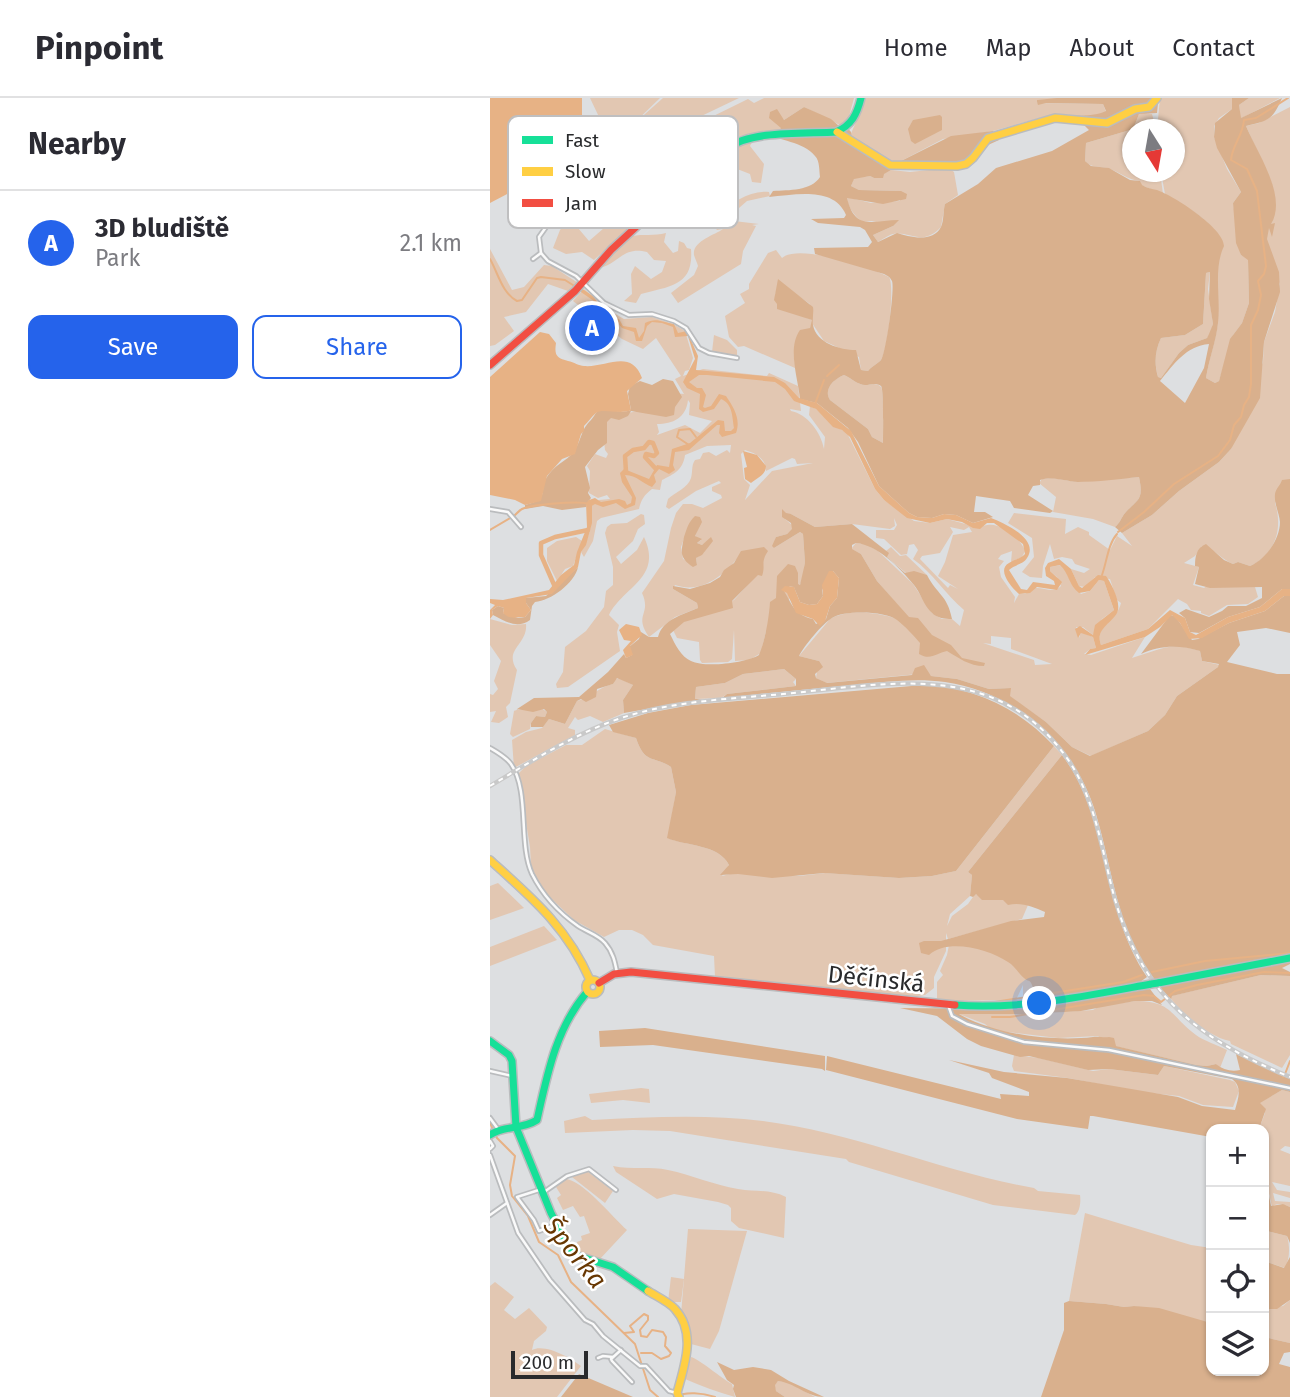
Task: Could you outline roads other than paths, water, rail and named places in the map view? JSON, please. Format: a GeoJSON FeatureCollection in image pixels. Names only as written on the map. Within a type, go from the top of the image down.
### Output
{"type":"FeatureCollection","features":[{"type":"Feature","properties":{"kind":"street"},"geometry":{"type":"LineString","coordinates":[[738,142],[749,138],[836,132],[845,129],[852,121],[861,98]]}},
{"type":"Feature","properties":{"kind":"street"},"geometry":{"type":"LineString","coordinates":[[836,132],[890,165],[957,166],[966,164],[973,158],[988,138],[1055,118],[1107,123],[1135,109],[1149,107],[1157,98]]}},
{"type":"Feature","properties":{"kind":"street"},"geometry":{"type":"LineString","coordinates":[[544,228],[539,244],[541,253],[548,261],[576,276],[580,287],[629,315],[652,314],[674,321],[686,328],[699,348],[709,353],[737,358]]}},
{"type":"Feature","properties":{"kind":"street"},"geometry":{"type":"LineString","coordinates":[[490,365],[580,287],[611,250],[634,228]]}},
{"type":"Feature","properties":{"kind":"street"},"geometry":{"type":"LineString","coordinates":[[533,259],[541,253]]}},
{"type":"Feature","properties":{"kind":"street"},"geometry":{"type":"LineString","coordinates":[[490,509],[508,512],[521,527]]}},
{"type":"Feature","properties":{"kind":"street"},"geometry":{"type":"LineString","coordinates":[[490,748],[511,764],[516,776],[529,864],[542,893],[570,920],[605,943],[613,955],[617,973],[586,985],[587,992],[575,1006],[547,1068],[538,1119],[533,1124],[516,1126],[493,1134]]}},
{"type":"Feature","properties":{"kind":"street"},"geometry":{"type":"LineString","coordinates":[[490,860],[563,929],[600,988],[592,995],[587,992]]}},
{"type":"Feature","properties":{"kind":"street","name":"Děčínská"},"geometry":{"type":"LineString","coordinates":[[617,973],[632,972],[983,1007],[1028,1005],[1290,958]]}},
{"type":"Feature","properties":{"kind":"street"},"geometry":{"type":"LineString","coordinates":[[948,1005],[952,1016],[1011,1039],[1109,1050],[1290,1088]]}},
{"type":"Feature","properties":{"kind":"street"},"geometry":{"type":"LineString","coordinates":[[490,1041],[509,1055],[512,1061],[516,1126],[556,1225],[575,1256],[613,1267],[675,1309],[681,1320],[689,1347],[678,1395],[669,1391],[642,1365],[585,1320],[550,1280],[518,1233],[490,1155]]}},
{"type":"Feature","properties":{"kind":"street"},"geometry":{"type":"LineString","coordinates":[[490,1071],[512,1076]]}},
{"type":"Feature","properties":{"kind":"street"},"geometry":{"type":"LineString","coordinates":[[490,1118],[493,1134],[493,1146],[490,1149]]}},
{"type":"Feature","properties":{"kind":"street"},"geometry":{"type":"LineString","coordinates":[[556,1225],[539,1231],[517,1197],[543,1190],[567,1176],[589,1169],[616,1190]]}},
{"type":"Feature","properties":{"kind":"street"},"geometry":{"type":"LineString","coordinates":[[490,1215],[508,1203]]}},
{"type":"Feature","properties":{"kind":"street"},"geometry":{"type":"LineString","coordinates":[[598,1358],[613,1357],[621,1350]]}},
{"type":"Feature","properties":{"kind":"street"},"geometry":{"type":"LineString","coordinates":[[613,1357],[612,1361],[632,1382]]}},
{"type":"Feature","properties":{"kind":"waterway"},"geometry":{"type":"LineString","coordinates":[[1118,532],[1174,484],[1218,456],[1230,440],[1234,425],[1241,417],[1249,397],[1251,325],[1261,295],[1258,281],[1266,266],[1257,191],[1247,169],[1231,160],[1244,120],[1256,118],[1288,98]]}},
{"type":"Feature","properties":{"kind":"waterway"},"geometry":{"type":"LineString","coordinates":[[490,259],[504,288],[517,301],[522,300],[537,278],[541,277],[565,280],[576,287]]}},
{"type":"Feature","properties":{"kind":"waterway"},"geometry":{"type":"LineString","coordinates":[[827,376],[839,365]]}},
{"type":"Feature","properties":{"kind":"waterway"},"geometry":{"type":"LineString","coordinates":[[815,404],[824,380]]}},
{"type":"Feature","properties":{"kind":"waterway"},"geometry":{"type":"LineString","coordinates":[[689,445],[677,437],[679,430],[690,429],[696,437]]}},
{"type":"Feature","properties":{"kind":"waterway"},"geometry":{"type":"LineString","coordinates":[[626,472],[625,456],[633,450],[644,448],[649,442],[653,443],[657,453],[654,456],[646,454],[645,457],[655,468]]}},
{"type":"Feature","properties":{"kind":"waterway"},"geometry":{"type":"LineString","coordinates":[[514,516],[522,509],[535,506],[588,504]]}},
{"type":"Feature","properties":{"kind":"waterway"},"geometry":{"type":"LineString","coordinates":[[490,530],[512,517]]}},
{"type":"Feature","properties":{"kind":"waterway"},"geometry":{"type":"LineString","coordinates":[[555,587],[541,555],[541,543],[588,530]]}},
{"type":"Feature","properties":{"kind":"waterway"},"geometry":{"type":"LineString","coordinates":[[1102,575],[1117,534]]}},
{"type":"Feature","properties":{"kind":"waterway"},"geometry":{"type":"LineString","coordinates":[[1152,972],[1205,961],[1290,953]]}},
{"type":"Feature","properties":{"kind":"waterway"},"geometry":{"type":"LineString","coordinates":[[992,1017],[1010,1017],[1144,995],[1154,996],[1161,1002],[1175,991],[1197,985],[1264,972],[1290,973]]}},
{"type":"Feature","properties":{"kind":"waterway"},"geometry":{"type":"LineString","coordinates":[[982,1004],[1123,982],[1142,975]]}},
{"type":"Feature","properties":{"kind":"waterway"},"geometry":{"type":"LineString","coordinates":[[1285,1074],[1290,1061]]}},
{"type":"Feature","properties":{"kind":"waterway","name":"Šporka"},"geometry":{"type":"LineString","coordinates":[[490,1123],[497,1138],[515,1156],[510,1185],[512,1196],[528,1216],[539,1242],[558,1255],[571,1282],[635,1344],[650,1390],[658,1397]]}},
{"type":"Feature","properties":{"kind":"waterway"},"geometry":{"type":"LineString","coordinates":[[624,1333],[634,1332],[630,1326],[644,1314],[648,1316],[648,1320],[640,1330],[641,1336],[647,1337],[652,1330],[663,1332],[666,1337],[665,1346],[671,1353],[669,1356],[661,1359],[652,1353],[641,1353]]}},
{"type":"Feature","properties":{"kind":"waterway"},"geometry":{"type":"LineString","coordinates":[[674,1397],[694,1393],[715,1397]]}},
{"type":"Feature","properties":{"kind":"railway"},"geometry":{"type":"LineString","coordinates":[[490,786],[587,732],[641,712],[681,704],[901,684],[939,685],[975,692],[1009,706],[1041,728],[1069,761],[1090,804],[1121,918],[1135,951],[1172,1004],[1223,1044],[1290,1077]]}},
{"type":"Feature","properties":{"kind":"place","name":"3D bludiště"},"geometry":{"type":"Point","coordinates":[592,328]}}]}
